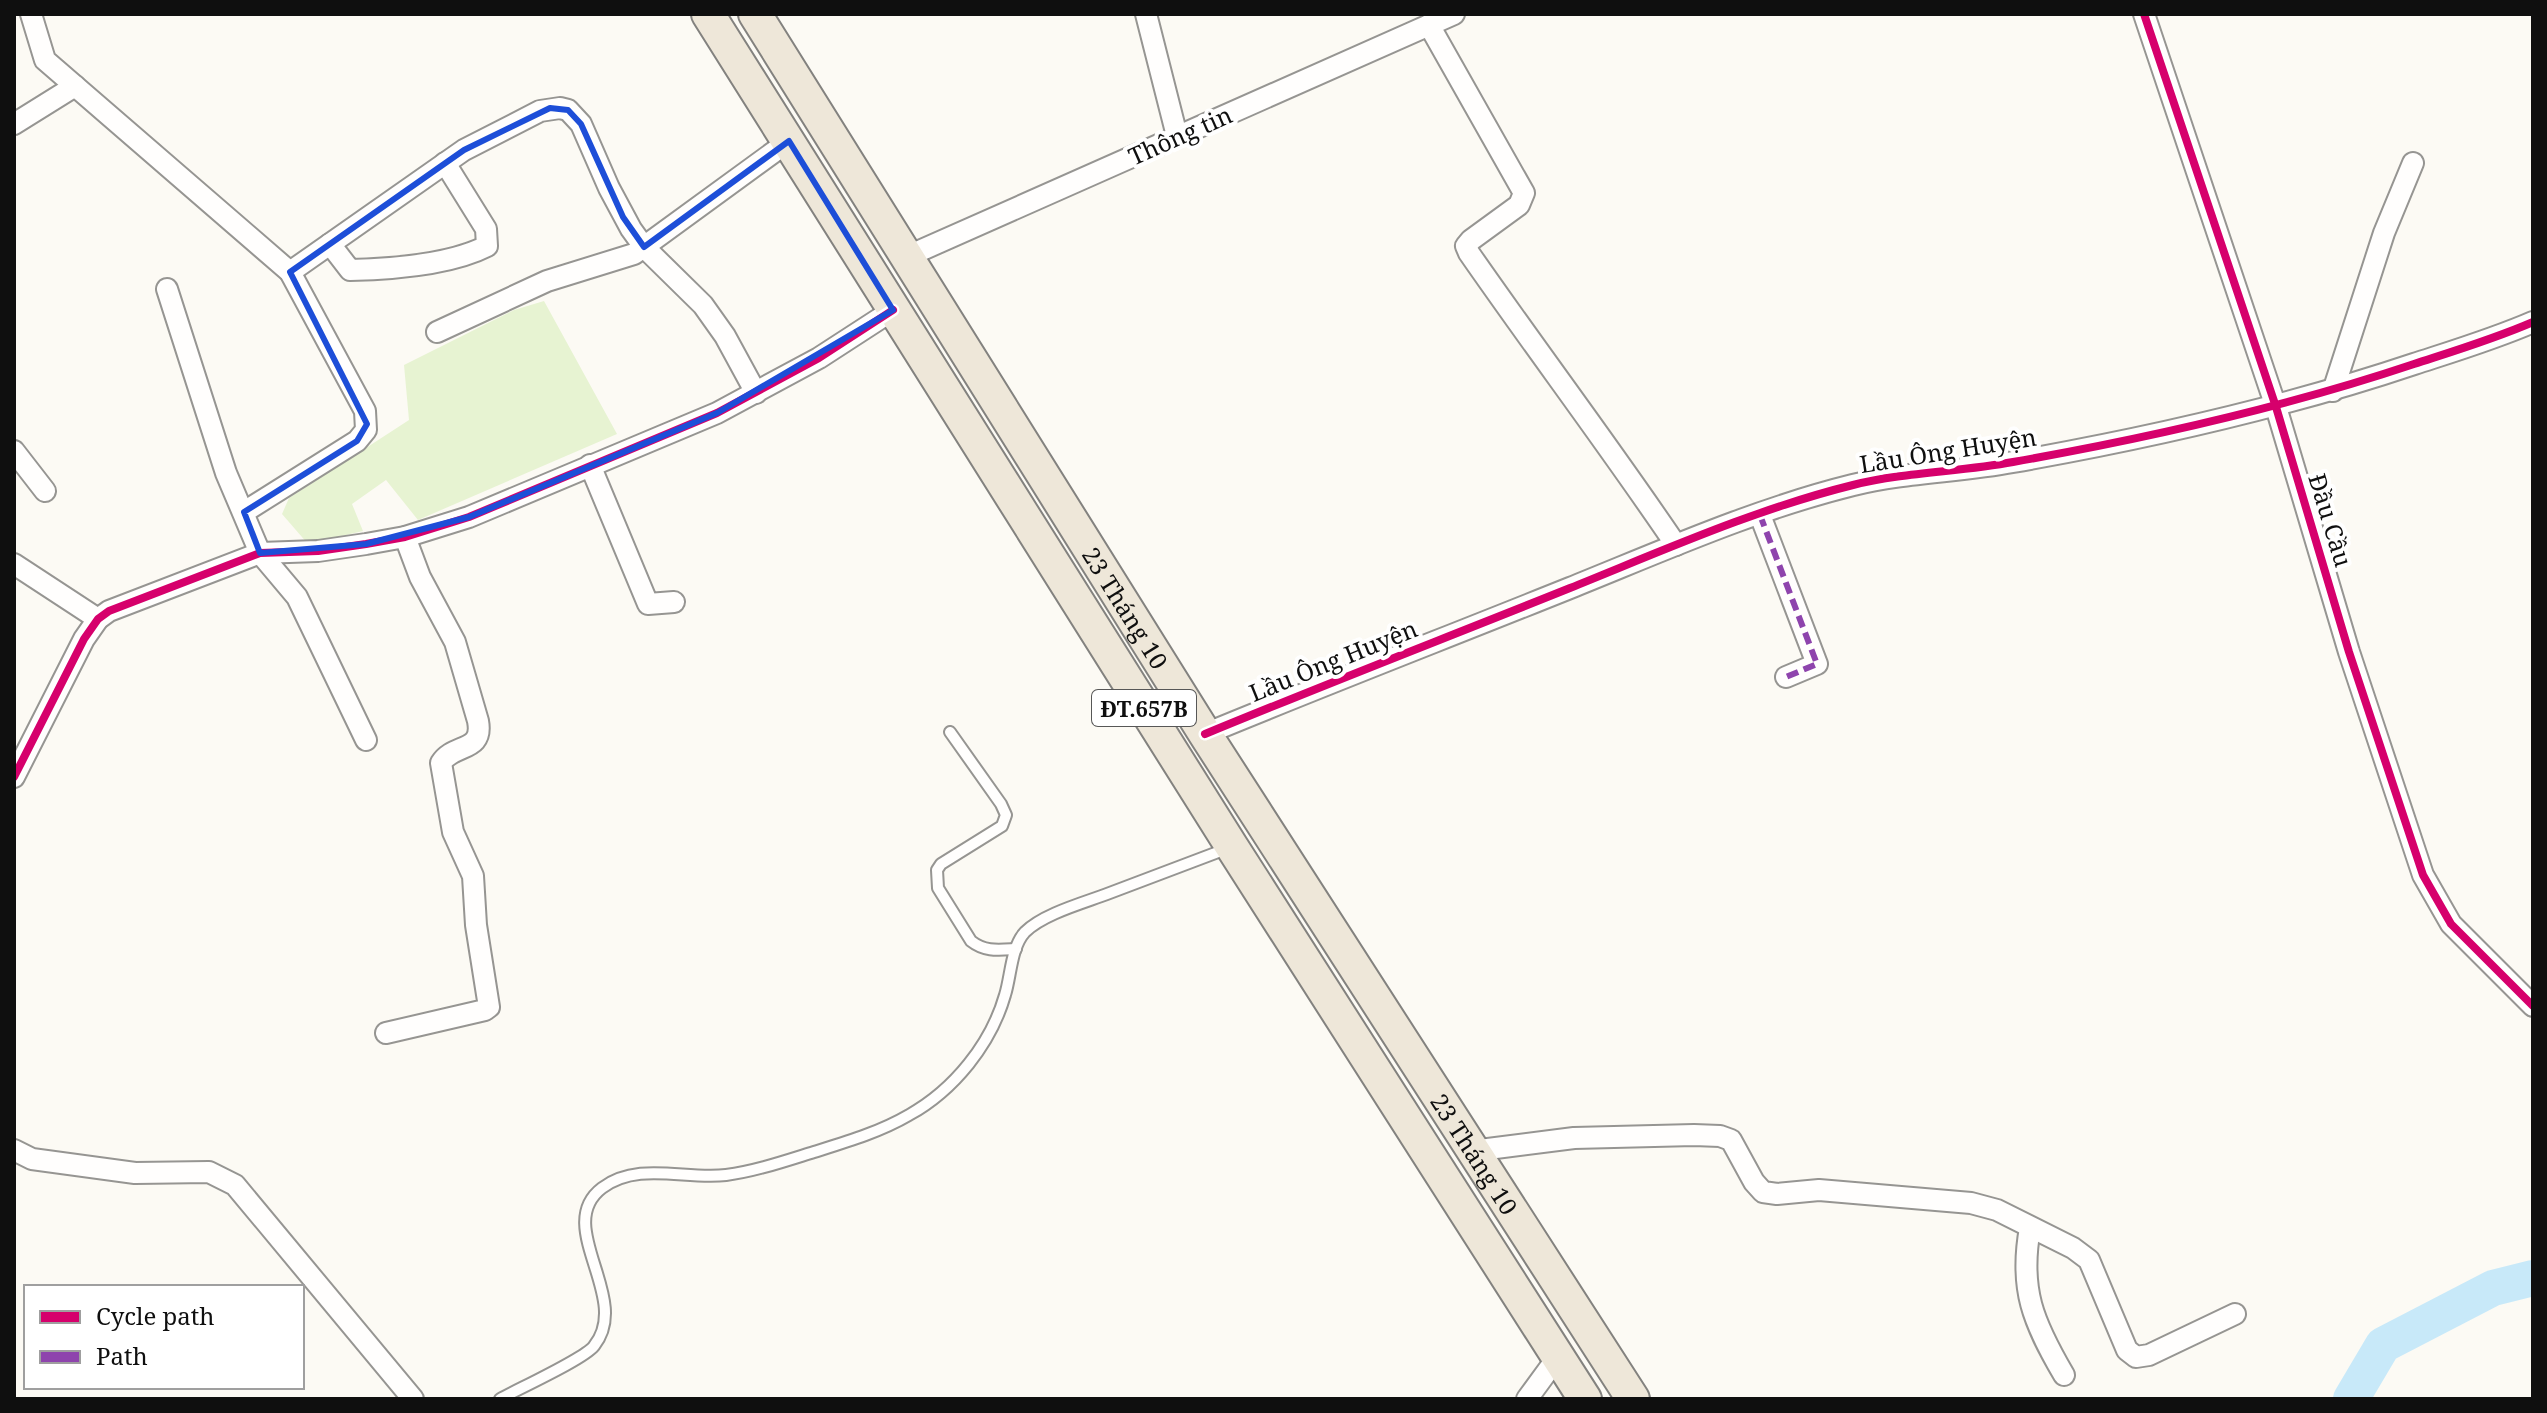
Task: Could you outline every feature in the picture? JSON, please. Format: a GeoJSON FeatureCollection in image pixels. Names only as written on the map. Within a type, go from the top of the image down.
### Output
{"type":"FeatureCollection","features":[{"type":"Feature","properties":{"kind":"main road","name":"23 Tháng 10"},"geometry":{"type":"LineString","coordinates":[[708,14],[1232,847],[1585,1399]]}},
{"type":"Feature","properties":{"kind":"main road","name":"23 Tháng 10"},"geometry":{"type":"LineString","coordinates":[[755,14],[1205,734],[1633,1399]]}},
{"type":"Feature","properties":{"kind":"main road"},"geometry":{"type":"LineString","coordinates":[[1557,1358],[1591,1336]]}},
{"type":"Feature","properties":{"kind":"street"},"geometry":{"type":"LineString","coordinates":[[31,14],[45,60],[290,272],[365,411],[366,430],[357,441],[244,512]]}},
{"type":"Feature","properties":{"kind":"street"},"geometry":{"type":"LineString","coordinates":[[1146,14],[1177,136]]}},
{"type":"Feature","properties":{"kind":"street","name":"Thông tin"},"geometry":{"type":"LineString","coordinates":[[906,257],[1454,14]]}},
{"type":"Feature","properties":{"kind":"street","name":"Đầu Cầu"},"geometry":{"type":"LineString","coordinates":[[2144,14],[2276,407],[2349,652],[2423,875],[2451,924],[2533,1006]]}},
{"type":"Feature","properties":{"kind":"street"},"geometry":{"type":"LineString","coordinates":[[1429,25],[1524,193],[1519,205],[1466,246],[1469,253],[1544,362],[1618,459],[1676,545]]}},
{"type":"Feature","properties":{"kind":"street"},"geometry":{"type":"LineString","coordinates":[[14,124],[75,86]]}},
{"type":"Feature","properties":{"kind":"street"},"geometry":{"type":"LineString","coordinates":[[290,272],[464,150],[540,111],[568,110],[581,124],[623,217],[644,247],[703,305],[725,336],[756,393]]}},
{"type":"Feature","properties":{"kind":"street"},"geometry":{"type":"LineString","coordinates":[[437,332],[547,281],[621,260],[644,247],[789,141]]}},
{"type":"Feature","properties":{"kind":"street"},"geometry":{"type":"LineString","coordinates":[[330,244],[350,270],[396,269],[475,253],[487,246],[486,229],[445,163]]}},
{"type":"Feature","properties":{"kind":"street"},"geometry":{"type":"LineString","coordinates":[[2333,391],[2384,233],[2413,163]]}},
{"type":"Feature","properties":{"kind":"street"},"geometry":{"type":"LineString","coordinates":[[167,289],[221,459],[260,553],[297,597],[366,740]]}},
{"type":"Feature","properties":{"kind":"street"},"geometry":{"type":"LineString","coordinates":[[14,777],[84,639],[98,619],[121,604],[260,553],[318,551],[405,537],[469,517],[697,422],[819,358],[893,310]]}},
{"type":"Feature","properties":{"kind":"street","name":"Lầu Ông Huyện"},"geometry":{"type":"LineString","coordinates":[[1205,734],[1676,545],[1851,485],[2066,453],[2276,407],[2333,391],[2533,322]]}},
{"type":"Feature","properties":{"kind":"street"},"geometry":{"type":"LineString","coordinates":[[14,451],[45,491]]}},
{"type":"Feature","properties":{"kind":"street"},"geometry":{"type":"LineString","coordinates":[[590,465],[648,604],[674,602]]}},
{"type":"Feature","properties":{"kind":"street"},"geometry":{"type":"LineString","coordinates":[[1760,515],[1817,664],[1786,677]]}},
{"type":"Feature","properties":{"kind":"street"},"geometry":{"type":"LineString","coordinates":[[386,1033],[489,1007],[476,925],[473,876],[453,832],[441,763],[447,755],[473,744],[480,733],[478,721],[455,642],[420,577],[405,537]]}},
{"type":"Feature","properties":{"kind":"street"},"geometry":{"type":"LineString","coordinates":[[14,564],[98,619]]}},
{"type":"Feature","properties":{"kind":"street"},"geometry":{"type":"LineString","coordinates":[[1472,1151],[1574,1138],[1720,1136],[1731,1140],[1754,1182],[1763,1192],[1777,1194],[1819,1190],[1990,1206],[2073,1248],[2089,1260],[2127,1350],[2136,1357],[2149,1355],[2235,1314]]}},
{"type":"Feature","properties":{"kind":"street"},"geometry":{"type":"LineString","coordinates":[[14,1150],[32,1159],[135,1173],[209,1172],[235,1185],[413,1399]]}},
{"type":"Feature","properties":{"kind":"street"},"geometry":{"type":"LineString","coordinates":[[2030,1228],[2025,1257],[2027,1287],[2034,1317],[2064,1375]]}},
{"type":"Feature","properties":{"kind":"street"},"geometry":{"type":"LineString","coordinates":[[1527,1399],[1557,1358]]}},
{"type":"Feature","properties":{"kind":"lane"},"geometry":{"type":"LineString","coordinates":[[950,732],[1006,815],[1002,826],[941,864],[936,875],[938,888],[977,946],[990,951],[1016,949]]}},
{"type":"Feature","properties":{"kind":"lane"},"geometry":{"type":"LineString","coordinates":[[500,1399],[592,1349],[603,1331],[605,1305],[584,1217],[590,1199],[603,1187],[646,1173],[708,1176],[761,1167],[855,1139],[910,1115],[951,1085],[982,1044],[1004,999],[1016,949],[1024,934],[1041,922],[1078,905],[1232,847]]}},
{"type":"Feature","properties":{"kind":"highlighted area"},"geometry":{"type":"Polygon","coordinates":[[[550,108],[568,110],[581,124],[623,217],[644,247],[789,141],[893,310],[717,413],[469,517],[366,544],[260,553],[244,512],[357,441],[367,424],[290,272],[464,150],[550,108]]]}},
{"type":"Feature","properties":{"kind":"green space"},"geometry":{"type":"Polygon","coordinates":[[[544,301],[617,434],[418,520],[386,480],[352,504],[363,531],[308,544],[282,514],[289,498],[409,420],[404,365],[514,310],[544,301]]]}},
{"type":"Feature","properties":{"kind":"waterway"},"geometry":{"type":"LineString","coordinates":[[2351,1399],[2383,1345],[2493,1288],[2533,1278]]}},
{"type":"Feature","properties":{"kind":"marked path"},"geometry":{"type":"LineString","coordinates":[[1760,515],[1817,664],[1786,677]]}},
{"type":"Feature","properties":{"kind":"cycle path"},"geometry":{"type":"LineString","coordinates":[[2144,14],[2276,407],[2349,652],[2423,875],[2451,924],[2533,1006]]}},
{"type":"Feature","properties":{"kind":"cycle path"},"geometry":{"type":"LineString","coordinates":[[14,777],[84,639],[98,619],[109,611],[260,553],[318,551],[366,544],[405,537],[469,517],[717,413],[819,358],[893,310]]}},
{"type":"Feature","properties":{"kind":"cycle path"},"geometry":{"type":"LineString","coordinates":[[1205,734],[1781,506],[1873,481],[2064,453],[2215,420],[2365,380],[2533,322]]}}]}
